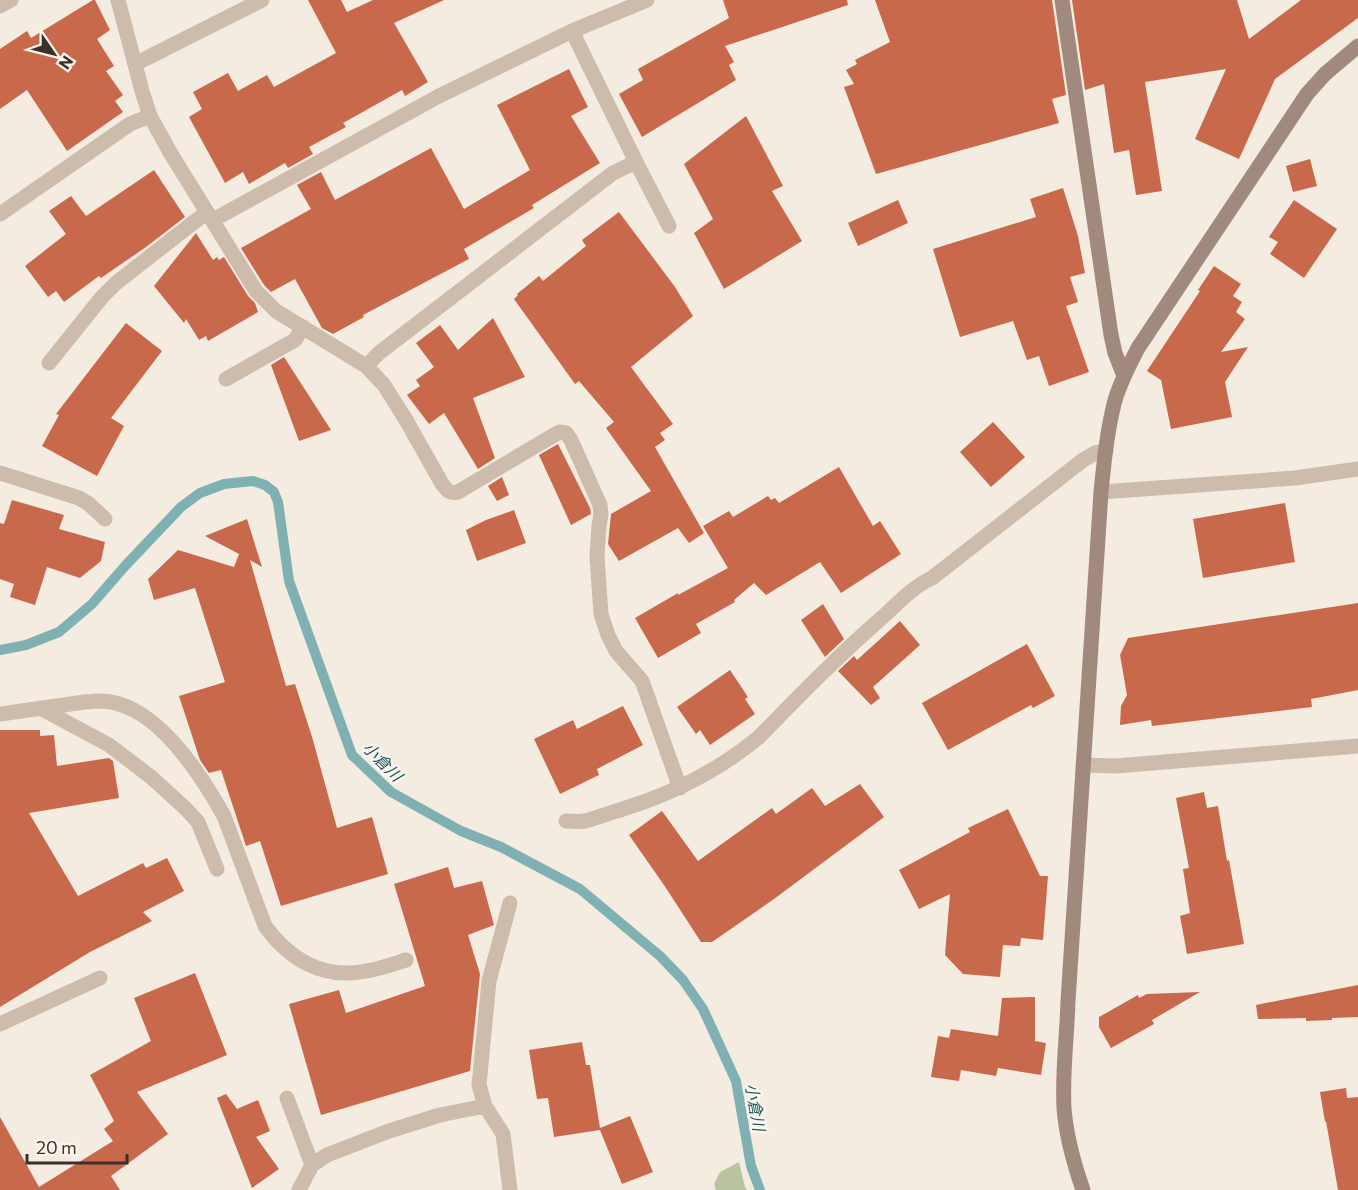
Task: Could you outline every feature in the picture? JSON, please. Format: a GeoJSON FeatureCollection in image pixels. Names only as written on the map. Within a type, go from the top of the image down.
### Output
{"type":"FeatureCollection","features":[{"type":"Feature","properties":{"kind":"street"},"geometry":{"type":"LineString","coordinates":[[0,6],[11,0]]}},
{"type":"Feature","properties":{"kind":"street"},"geometry":{"type":"LineString","coordinates":[[118,0],[150,116],[256,291],[276,311],[366,366],[384,384],[448,492],[458,492],[560,432],[566,433],[571,440],[600,505],[597,556],[601,614],[616,651],[642,681],[680,788]]}},
{"type":"Feature","properties":{"kind":"street"},"geometry":{"type":"LineString","coordinates":[[135,64],[262,0]]}},
{"type":"Feature","properties":{"kind":"street"},"geometry":{"type":"LineString","coordinates":[[49,363],[116,283],[210,216],[439,96],[572,31],[647,0]]}},
{"type":"Feature","properties":{"kind":"street"},"geometry":{"type":"LineString","coordinates":[[1062,0],[1111,335],[1124,376]]}},
{"type":"Feature","properties":{"kind":"street"},"geometry":{"type":"LineString","coordinates":[[572,31],[669,226]]}},
{"type":"Feature","properties":{"kind":"street"},"geometry":{"type":"LineString","coordinates":[[1083,1190],[1068,1138],[1064,1109],[1064,1082],[1101,492],[1114,402],[1138,348],[1306,94],[1325,74],[1358,46]]}},
{"type":"Feature","properties":{"kind":"street"},"geometry":{"type":"LineString","coordinates":[[0,214],[130,124],[150,116]]}},
{"type":"Feature","properties":{"kind":"street"},"geometry":{"type":"LineString","coordinates":[[366,366],[379,353],[613,173],[636,162]]}},
{"type":"Feature","properties":{"kind":"street"},"geometry":{"type":"LineString","coordinates":[[226,379],[295,340],[303,327]]}},
{"type":"Feature","properties":{"kind":"street"},"geometry":{"type":"LineString","coordinates":[[566,821],[584,821],[651,800],[707,774],[746,748],[867,630],[903,599],[1083,460],[1095,453],[1106,451]]}},
{"type":"Feature","properties":{"kind":"street"},"geometry":{"type":"LineString","coordinates":[[1101,492],[1295,478],[1358,469]]}},
{"type":"Feature","properties":{"kind":"street"},"geometry":{"type":"LineString","coordinates":[[0,473],[79,498],[105,519]]}},
{"type":"Feature","properties":{"kind":"street"},"geometry":{"type":"LineString","coordinates":[[0,714],[102,701],[126,706],[144,716],[173,742],[215,799],[224,816],[265,926],[285,950],[297,959],[317,968],[338,972],[364,972],[406,960]]}},
{"type":"Feature","properties":{"kind":"street"},"geometry":{"type":"LineString","coordinates":[[40,708],[109,745],[151,777],[198,822],[217,868]]}},
{"type":"Feature","properties":{"kind":"street"},"geometry":{"type":"LineString","coordinates":[[1083,765],[1116,766],[1358,746]]}},
{"type":"Feature","properties":{"kind":"street"},"geometry":{"type":"LineString","coordinates":[[510,903],[489,981],[479,1085],[485,1106],[503,1134],[510,1190]]}},
{"type":"Feature","properties":{"kind":"street"},"geometry":{"type":"LineString","coordinates":[[0,1024],[100,978]]}},
{"type":"Feature","properties":{"kind":"street"},"geometry":{"type":"LineString","coordinates":[[287,1098],[312,1165]]}},
{"type":"Feature","properties":{"kind":"street"},"geometry":{"type":"LineString","coordinates":[[299,1190],[312,1165],[327,1155],[388,1131],[440,1115],[485,1106]]}},
{"type":"Feature","properties":{"kind":"green space"},"geometry":{"type":"Polygon","coordinates":[[[739,1162],[747,1190],[716,1190],[714,1184],[720,1172],[739,1162]]]}},
{"type":"Feature","properties":{"kind":"building"},"geometry":{"type":"Polygon","coordinates":[[[93,0],[110,30],[97,39],[114,66],[106,71],[123,95],[115,101],[123,112],[67,151],[27,90],[0,109],[0,49],[27,31],[31,38],[93,0]]]}},
{"type":"Feature","properties":{"kind":"building"},"geometry":{"type":"Polygon","coordinates":[[[308,0],[341,0],[347,12],[373,0],[444,0],[394,23],[428,82],[405,96],[402,90],[343,123],[346,127],[309,147],[313,154],[288,168],[285,163],[249,184],[243,172],[225,183],[189,117],[202,109],[193,92],[228,73],[238,91],[267,75],[274,87],[336,53],[308,0]]]}},
{"type":"Feature","properties":{"kind":"building"},"geometry":{"type":"Polygon","coordinates":[[[723,0],[847,0],[848,5],[725,46],[734,62],[729,65],[736,80],[642,137],[619,94],[643,80],[638,69],[729,18],[723,0]]]}},
{"type":"Feature","properties":{"kind":"building"},"geometry":{"type":"Polygon","coordinates":[[[875,0],[1052,0],[1066,95],[1052,99],[1059,123],[876,174],[844,87],[854,84],[846,70],[857,64],[855,60],[890,42],[875,0]]]}},
{"type":"Feature","properties":{"kind":"building"},"geometry":{"type":"Polygon","coordinates":[[[1072,0],[1237,0],[1249,39],[1301,0],[1358,0],[1358,18],[1275,79],[1239,159],[1195,139],[1226,69],[1145,82],[1162,191],[1136,195],[1129,150],[1114,153],[1104,84],[1085,90],[1072,0]]]}},
{"type":"Feature","properties":{"kind":"building"},"geometry":{"type":"Polygon","coordinates":[[[569,69],[588,107],[571,116],[600,163],[532,205],[534,208],[464,249],[469,259],[363,315],[364,317],[333,334],[322,328],[295,279],[271,292],[264,285],[241,248],[311,209],[297,185],[321,172],[335,200],[431,148],[464,209],[530,170],[497,105],[569,69]]]}},
{"type":"Feature","properties":{"kind":"building"},"geometry":{"type":"Polygon","coordinates":[[[746,116],[783,186],[772,191],[802,241],[724,289],[694,233],[713,219],[684,164],[746,116]]]}},
{"type":"Feature","properties":{"kind":"building"},"geometry":{"type":"Polygon","coordinates":[[[1310,159],[1317,186],[1293,192],[1286,166],[1310,159]]]}},
{"type":"Feature","properties":{"kind":"building"},"geometry":{"type":"Polygon","coordinates":[[[154,170],[185,217],[146,247],[101,278],[99,276],[64,302],[56,291],[48,297],[25,266],[66,234],[49,211],[71,196],[86,216],[154,170]]]}},
{"type":"Feature","properties":{"kind":"building"},"geometry":{"type":"Polygon","coordinates":[[[1063,188],[1078,236],[1085,273],[1070,277],[1078,302],[1066,306],[1089,372],[1049,386],[1039,356],[1027,360],[1013,321],[960,337],[933,249],[1036,217],[1030,199],[1063,188]]]}},
{"type":"Feature","properties":{"kind":"building"},"geometry":{"type":"Polygon","coordinates":[[[898,200],[908,223],[858,246],[848,223],[898,200]]]}},
{"type":"Feature","properties":{"kind":"building"},"geometry":{"type":"Polygon","coordinates":[[[1294,200],[1337,229],[1304,278],[1270,254],[1278,242],[1269,237],[1294,200]]]}},
{"type":"Feature","properties":{"kind":"building"},"geometry":{"type":"Polygon","coordinates":[[[619,212],[675,287],[693,316],[631,367],[673,424],[660,433],[665,440],[655,447],[704,533],[689,543],[678,528],[619,561],[608,544],[611,514],[651,491],[606,428],[614,422],[579,381],[575,384],[514,299],[539,276],[543,281],[586,246],[582,240],[619,212]]]}},
{"type":"Feature","properties":{"kind":"building"},"geometry":{"type":"Polygon","coordinates":[[[196,233],[213,260],[217,257],[219,260],[224,257],[248,296],[255,303],[258,312],[208,341],[206,336],[199,340],[186,319],[184,323],[154,286],[196,233]]]}},
{"type":"Feature","properties":{"kind":"building"},"geometry":{"type":"Polygon","coordinates":[[[1214,266],[1241,284],[1233,296],[1242,302],[1236,312],[1245,319],[1221,352],[1248,347],[1225,382],[1232,417],[1171,429],[1161,380],[1147,371],[1214,266]]]}},
{"type":"Feature","properties":{"kind":"building"},"geometry":{"type":"Polygon","coordinates":[[[493,318],[525,377],[473,398],[495,458],[478,469],[444,413],[429,424],[407,395],[420,386],[416,380],[434,367],[416,343],[440,325],[458,350],[493,318]]]}},
{"type":"Feature","properties":{"kind":"building"},"geometry":{"type":"Polygon","coordinates":[[[126,323],[162,351],[111,418],[124,426],[97,476],[42,446],[59,415],[56,414],[126,323]]]}},
{"type":"Feature","properties":{"kind":"building"},"geometry":{"type":"Polygon","coordinates":[[[284,357],[331,430],[299,441],[271,365],[284,357]]]}},
{"type":"Feature","properties":{"kind":"building"},"geometry":{"type":"Polygon","coordinates":[[[993,422],[1025,457],[991,487],[960,452],[993,422]]]}},
{"type":"Feature","properties":{"kind":"building"},"geometry":{"type":"Polygon","coordinates":[[[558,444],[591,514],[571,525],[539,455],[558,444]]]}},
{"type":"Feature","properties":{"kind":"building"},"geometry":{"type":"Polygon","coordinates":[[[839,467],[873,526],[880,521],[901,554],[841,593],[820,562],[766,595],[754,583],[734,600],[735,602],[696,624],[701,633],[658,658],[635,618],[728,568],[703,526],[729,511],[733,517],[768,496],[771,500],[775,498],[779,503],[839,467]]]}},
{"type":"Feature","properties":{"kind":"building"},"geometry":{"type":"Polygon","coordinates":[[[502,477],[509,495],[497,501],[488,486],[502,477]]]}},
{"type":"Feature","properties":{"kind":"building"},"geometry":{"type":"Polygon","coordinates":[[[12,500],[64,515],[59,529],[105,542],[101,561],[80,578],[47,567],[35,605],[10,597],[14,584],[0,579],[0,523],[4,524],[12,500]]]}},
{"type":"Feature","properties":{"kind":"building"},"geometry":{"type":"Polygon","coordinates":[[[1285,503],[1295,562],[1203,578],[1193,519],[1285,503]]]}},
{"type":"Feature","properties":{"kind":"building"},"geometry":{"type":"Polygon","coordinates":[[[514,510],[526,543],[477,561],[466,530],[514,510]]]}},
{"type":"Feature","properties":{"kind":"building"},"geometry":{"type":"Polygon","coordinates":[[[247,519],[262,567],[250,560],[286,686],[295,684],[337,828],[372,817],[388,874],[281,906],[260,841],[246,846],[221,770],[209,773],[200,760],[179,696],[225,682],[195,588],[154,600],[148,579],[178,550],[234,567],[239,554],[205,536],[247,519]]]}},
{"type":"Feature","properties":{"kind":"building"},"geometry":{"type":"Polygon","coordinates":[[[1358,603],[1358,690],[1311,699],[1312,707],[1152,726],[1151,720],[1120,725],[1121,706],[1127,695],[1120,655],[1128,638],[1358,603]]]}},
{"type":"Feature","properties":{"kind":"building"},"geometry":{"type":"Polygon","coordinates":[[[823,604],[844,639],[825,657],[801,620],[823,604]]]}},
{"type":"Feature","properties":{"kind":"building"},"geometry":{"type":"Polygon","coordinates":[[[900,621],[920,645],[873,687],[880,698],[871,705],[838,671],[854,656],[857,660],[900,621]]]}},
{"type":"Feature","properties":{"kind":"building"},"geometry":{"type":"Polygon","coordinates":[[[1027,644],[1055,696],[1033,708],[1031,705],[948,750],[922,703],[1027,644]]]}},
{"type":"Feature","properties":{"kind":"building"},"geometry":{"type":"Polygon","coordinates":[[[730,670],[748,697],[745,699],[755,714],[710,745],[700,730],[696,734],[677,707],[730,670]]]}},
{"type":"Feature","properties":{"kind":"building"},"geometry":{"type":"Polygon","coordinates":[[[623,706],[643,745],[597,769],[599,775],[560,794],[534,739],[573,720],[577,729],[623,706]]]}},
{"type":"Feature","properties":{"kind":"building"},"geometry":{"type":"Polygon","coordinates":[[[0,730],[40,730],[40,736],[54,735],[57,766],[109,758],[113,761],[119,798],[29,813],[78,896],[143,863],[146,868],[167,858],[184,891],[143,912],[152,921],[90,952],[0,1007],[0,730]]]}},
{"type":"Feature","properties":{"kind":"building"},"geometry":{"type":"Polygon","coordinates":[[[860,784],[884,817],[712,942],[701,942],[629,835],[662,811],[698,861],[772,808],[776,814],[812,788],[825,806],[860,784]]]}},
{"type":"Feature","properties":{"kind":"building"},"geometry":{"type":"Polygon","coordinates":[[[1204,792],[1207,808],[1218,806],[1244,944],[1187,954],[1180,916],[1190,913],[1183,869],[1189,868],[1176,798],[1204,792]]]}},
{"type":"Feature","properties":{"kind":"building"},"geometry":{"type":"Polygon","coordinates":[[[1008,809],[1040,876],[1048,876],[1043,940],[1021,938],[1020,946],[1003,945],[1000,977],[963,974],[945,955],[950,894],[919,909],[899,870],[970,832],[968,828],[1008,809]]]}},
{"type":"Feature","properties":{"kind":"building"},"geometry":{"type":"Polygon","coordinates":[[[448,867],[454,888],[482,881],[494,925],[468,935],[480,974],[470,1071],[321,1115],[289,1004],[339,990],[346,1013],[425,986],[394,884],[448,867]]]}},
{"type":"Feature","properties":{"kind":"building"},"geometry":{"type":"Polygon","coordinates":[[[195,973],[227,1055],[137,1092],[168,1134],[111,1176],[120,1190],[0,1190],[0,1117],[39,1187],[113,1141],[104,1129],[114,1121],[90,1075],[151,1041],[134,998],[195,973]]]}},
{"type":"Feature","properties":{"kind":"building"},"geometry":{"type":"Polygon","coordinates":[[[1358,985],[1358,1017],[1306,1021],[1306,1018],[1258,1019],[1256,1005],[1358,985]]]}},
{"type":"Feature","properties":{"kind":"building"},"geometry":{"type":"Polygon","coordinates":[[[1200,992],[1152,1020],[1154,1024],[1111,1048],[1099,1027],[1099,1017],[1138,995],[1139,998],[1147,994],[1200,992]]]}},
{"type":"Feature","properties":{"kind":"building"},"geometry":{"type":"Polygon","coordinates":[[[1035,997],[1035,1041],[1046,1043],[1041,1075],[998,1068],[996,1076],[961,1070],[959,1081],[931,1077],[938,1036],[949,1038],[951,1029],[998,1036],[1002,998],[1035,997]]]}},
{"type":"Feature","properties":{"kind":"building"},"geometry":{"type":"Polygon","coordinates":[[[582,1042],[586,1065],[590,1065],[600,1128],[630,1116],[653,1172],[622,1184],[600,1130],[554,1137],[548,1098],[537,1099],[529,1050],[582,1042]]]}},
{"type":"Feature","properties":{"kind":"building"},"geometry":{"type":"Polygon","coordinates":[[[1346,1088],[1347,1098],[1358,1097],[1358,1190],[1338,1190],[1320,1092],[1346,1088]]]}},
{"type":"Feature","properties":{"kind":"building"},"geometry":{"type":"Polygon","coordinates":[[[226,1094],[237,1109],[258,1100],[270,1131],[256,1137],[279,1169],[252,1188],[217,1098],[226,1094]]]}},
{"type":"Feature","properties":{"kind":"waterway","name":"小倉川"},"geometry":{"type":"LineString","coordinates":[[0,650],[26,645],[59,632],[92,604],[181,507],[200,493],[224,484],[253,481],[265,485],[274,492],[278,502],[289,581],[352,755],[391,792],[461,831],[501,847],[580,889],[660,956],[683,980],[703,1009],[736,1081],[751,1166],[760,1190]]}}]}
